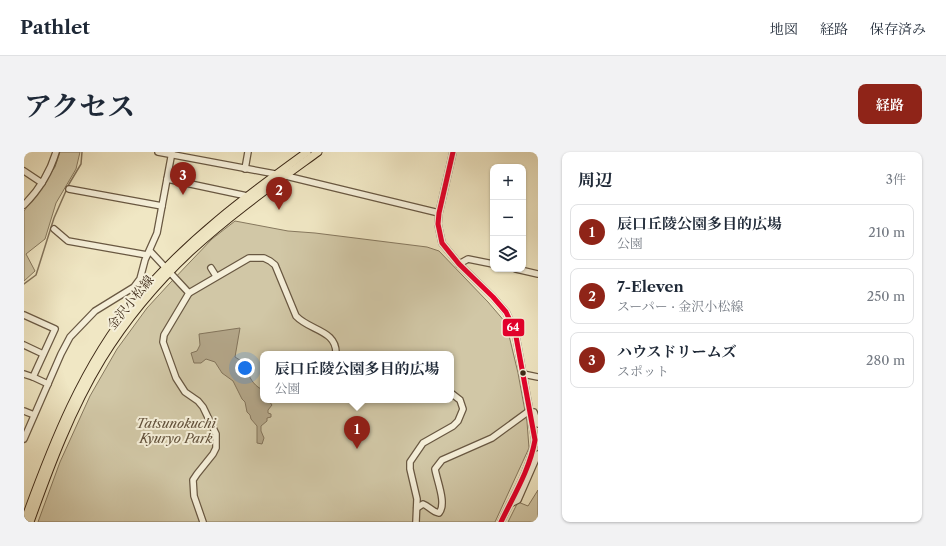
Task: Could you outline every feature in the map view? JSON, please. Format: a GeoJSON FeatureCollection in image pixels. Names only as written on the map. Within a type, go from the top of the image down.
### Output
{"type":"FeatureCollection","features":[{"type":"Feature","properties":{"kind":"main road","name":"金沢小松線"},"geometry":{"type":"LineString","coordinates":[[30,522],[64,434],[77,406],[99,364],[121,331],[150,295],[178,255],[247,196],[304,152]]}},
{"type":"Feature","properties":{"kind":"main road","name":"金沢小松線"},"geometry":{"type":"LineString","coordinates":[[24,522],[60,429],[84,380],[112,334],[135,302],[167,271],[234,214],[318,152]]}},
{"type":"Feature","properties":{"kind":"street"},"geometry":{"type":"LineString","coordinates":[[24,205],[42,183],[52,166],[56,152]]}},
{"type":"Feature","properties":{"kind":"street"},"geometry":{"type":"LineString","coordinates":[[158,152],[172,153],[245,169],[286,176],[439,212]]}},
{"type":"Feature","properties":{"kind":"street"},"geometry":{"type":"LineString","coordinates":[[245,169],[248,152]]}},
{"type":"Feature","properties":{"kind":"street"},"geometry":{"type":"LineString","coordinates":[[453,152],[439,212],[438,224],[442,243],[458,264],[493,297],[506,312],[511,321],[515,331],[534,440],[533,452],[528,467],[500,522]]}},
{"type":"Feature","properties":{"kind":"street"},"geometry":{"type":"LineString","coordinates":[[24,439],[61,354],[70,337],[95,311],[134,287],[140,279],[148,253],[157,233],[172,153]]}},
{"type":"Feature","properties":{"kind":"street"},"geometry":{"type":"LineString","coordinates":[[24,171],[42,183]]}},
{"type":"Feature","properties":{"kind":"street"},"geometry":{"type":"LineString","coordinates":[[167,179],[247,196]]}},
{"type":"Feature","properties":{"kind":"street"},"geometry":{"type":"LineString","coordinates":[[69,190],[162,206]]}},
{"type":"Feature","properties":{"kind":"street"},"geometry":{"type":"LineString","coordinates":[[54,229],[68,240],[148,253],[189,293]]}},
{"type":"Feature","properties":{"kind":"street"},"geometry":{"type":"LineString","coordinates":[[201,521],[194,496],[193,480],[216,448],[216,434],[203,407],[198,401],[185,392],[176,378],[163,342],[166,330],[189,293],[249,258],[264,258],[274,265],[296,316],[302,322],[332,338],[335,343],[336,351]]}},
{"type":"Feature","properties":{"kind":"street"},"geometry":{"type":"LineString","coordinates":[[458,264],[468,259],[490,263]]}},
{"type":"Feature","properties":{"kind":"street"},"geometry":{"type":"LineString","coordinates":[[211,268],[216,276]]}},
{"type":"Feature","properties":{"kind":"street"},"geometry":{"type":"LineString","coordinates":[[526,271],[538,274]]}},
{"type":"Feature","properties":{"kind":"street"},"geometry":{"type":"LineString","coordinates":[[24,315],[55,329],[33,377]]}},
{"type":"Feature","properties":{"kind":"street"},"geometry":{"type":"LineString","coordinates":[[24,345],[43,354]]}},
{"type":"Feature","properties":{"kind":"street"},"geometry":{"type":"LineString","coordinates":[[24,374],[48,384]]}},
{"type":"Feature","properties":{"kind":"street"},"geometry":{"type":"LineString","coordinates":[[523,374],[538,377]]}},
{"type":"Feature","properties":{"kind":"street"},"geometry":{"type":"LineString","coordinates":[[416,522],[417,499],[410,469],[410,462],[422,443],[453,426],[458,420],[463,410],[460,400],[454,395]]}},
{"type":"Feature","properties":{"kind":"street"},"geometry":{"type":"LineString","coordinates":[[24,411],[34,415]]}},
{"type":"Feature","properties":{"kind":"street"},"geometry":{"type":"LineString","coordinates":[[417,508],[423,504],[427,505],[435,512],[439,512],[442,509],[443,500],[435,469],[442,460],[492,438],[529,412],[534,412],[538,424]]}},
{"type":"Feature","properties":{"kind":"street"},"geometry":{"type":"LineString","coordinates":[[510,504],[518,500],[538,454]]}},
{"type":"Feature","properties":{"kind":"green space"},"geometry":{"type":"Polygon","coordinates":[[[60,152],[80,152],[76,169],[56,203],[45,239],[26,254],[35,271],[24,281],[24,211],[55,167],[60,152]]]}},
{"type":"Feature","properties":{"kind":"green space","name":"Tatsunokuchi Kyuryo Park"},"geometry":{"type":"Polygon","coordinates":[[[235,221],[288,231],[427,247],[439,251],[506,323],[518,373],[527,422],[529,448],[495,522],[38,522],[60,462],[90,396],[117,349],[147,308],[212,239],[235,221]]]}},
{"type":"Feature","properties":{"kind":"green space"},"geometry":{"type":"Polygon","coordinates":[[[538,490],[538,522],[508,522],[518,502],[528,506],[538,490]]]}},
{"type":"Feature","properties":{"kind":"shaded area"},"geometry":{"type":"Polygon","coordinates":[[[240,328],[235,357],[243,362],[244,372],[248,372],[250,378],[260,388],[260,403],[270,403],[272,405],[268,410],[271,417],[267,418],[267,421],[261,426],[261,431],[264,438],[262,444],[257,443],[257,426],[247,412],[245,402],[233,381],[222,373],[215,362],[206,359],[201,363],[194,363],[191,353],[197,351],[200,345],[199,334],[240,328]]]}},
{"type":"Feature","properties":{"kind":"waterway"},"geometry":{"type":"LineString","coordinates":[[24,284],[36,275],[54,218],[69,184],[81,164],[82,152]]}},
{"type":"Feature","properties":{"kind":"transit line","name":"64"},"geometry":{"type":"LineString","coordinates":[[453,152],[439,213],[438,224],[442,243],[459,264],[493,297],[506,312],[515,331],[535,440],[533,451],[525,472],[501,522]]}},
{"type":"Feature","properties":{"kind":"place","name":"ハウスドリームズ"},"geometry":{"type":"Point","coordinates":[183,195]}},
{"type":"Feature","properties":{"kind":"place","name":"7-Eleven"},"geometry":{"type":"Point","coordinates":[279,210]}},
{"type":"Feature","properties":{"kind":"place","name":"辰口丘陵公園多目的広場"},"geometry":{"type":"Point","coordinates":[357,449]}}]}
